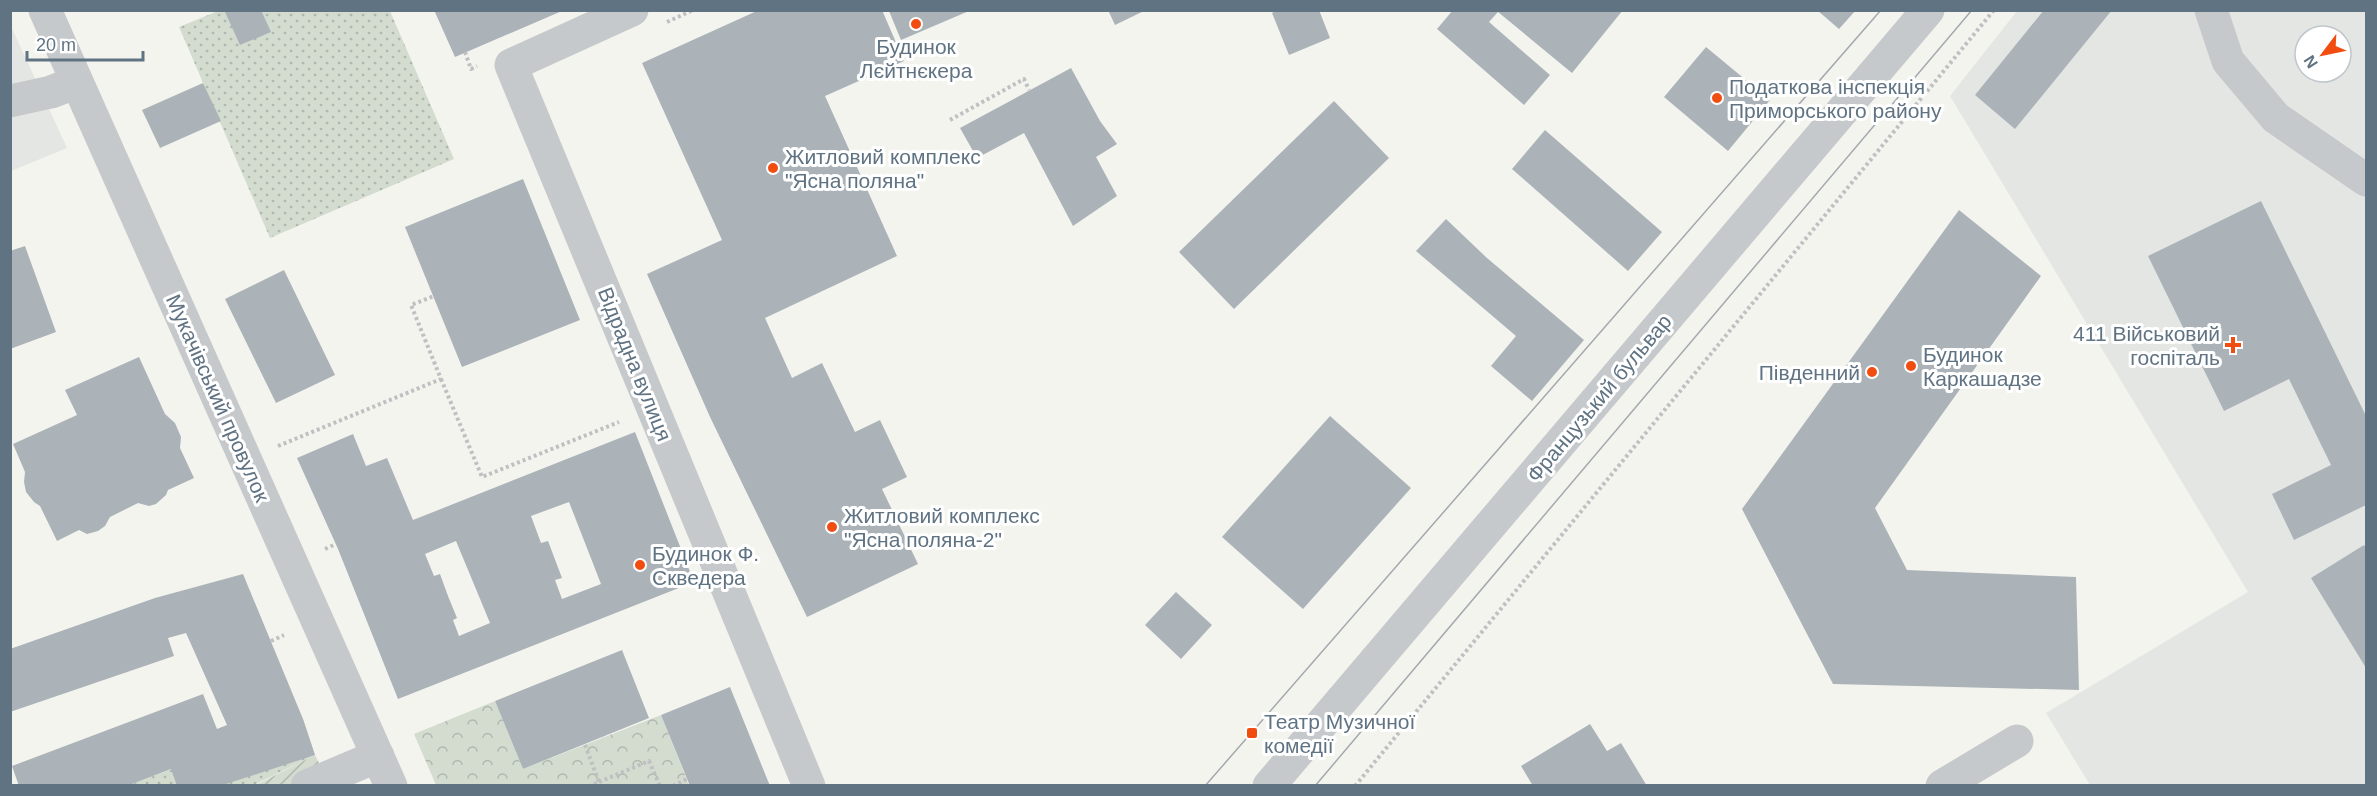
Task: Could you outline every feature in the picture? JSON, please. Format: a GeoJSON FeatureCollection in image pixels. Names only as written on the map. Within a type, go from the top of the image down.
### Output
{"type":"FeatureCollection","features":[{"type":"Feature","properties":{"kind":"street","name":"Мукачівський провулок"},"geometry":{"type":"LineString","coordinates":[[45,10],[385,771]]}},
{"type":"Feature","properties":{"kind":"street","name":"Відрадна вулиця"},"geometry":{"type":"LineString","coordinates":[[632,10],[511,65],[809,786]]}},
{"type":"Feature","properties":{"kind":"street","name":"Французький бульвар"},"geometry":{"type":"LineString","coordinates":[[1269,786],[1928,10]]}},
{"type":"Feature","properties":{"kind":"street"},"geometry":{"type":"LineString","coordinates":[[2211,10],[2228,61],[2276,118],[2367,180]]}},
{"type":"Feature","properties":{"kind":"street"},"geometry":{"type":"LineString","coordinates":[[10,100],[51,92],[77,82]]}},
{"type":"Feature","properties":{"kind":"street"},"geometry":{"type":"LineString","coordinates":[[1942,786],[2017,741]]}},
{"type":"Feature","properties":{"kind":"street"},"geometry":{"type":"LineString","coordinates":[[307,786],[385,771]]}},
{"type":"Feature","properties":{"kind":"path"},"geometry":{"type":"LineString","coordinates":[[1355,786],[1994,10]]}},
{"type":"Feature","properties":{"kind":"path"},"geometry":{"type":"LineString","coordinates":[[950,120],[1024,79],[1029,90]]}},
{"type":"Feature","properties":{"kind":"path"},"geometry":{"type":"LineString","coordinates":[[434,296],[411,305],[482,477],[629,418]]}},
{"type":"Feature","properties":{"kind":"path"},"geometry":{"type":"LineString","coordinates":[[277,446],[441,379]]}},
{"type":"Feature","properties":{"kind":"path"},"geometry":{"type":"LineString","coordinates":[[324,549],[336,544]]}},
{"type":"Feature","properties":{"kind":"path"},"geometry":{"type":"LineString","coordinates":[[585,745],[599,782]]}},
{"type":"Feature","properties":{"kind":"path"},"geometry":{"type":"LineString","coordinates":[[591,786],[650,761],[660,786]]}},
{"type":"Feature","properties":{"kind":"path"},"geometry":{"type":"LineString","coordinates":[[673,786],[687,779]]}},
{"type":"Feature","properties":{"kind":"shaded area","name":"411 Військовий госпіталь"},"geometry":{"type":"Polygon","coordinates":[[[2017,11],[2366,11],[2366,785],[2090,785],[2046,713],[2248,592],[1950,96],[2017,11]]]}},
{"type":"Feature","properties":{"kind":"shaded area"},"geometry":{"type":"Polygon","coordinates":[[[10,24],[67,148],[11,171],[10,171],[10,24]]]}},
{"type":"Feature","properties":{"kind":"green space"},"geometry":{"type":"Polygon","coordinates":[[[218,11],[390,11],[454,159],[270,238],[179,27],[218,11]]]}},
{"type":"Feature","properties":{"kind":"green space"},"geometry":{"type":"Polygon","coordinates":[[[495,701],[523,769],[661,715],[689,785],[436,785],[414,734],[495,701]]]}},
{"type":"Feature","properties":{"kind":"green space"},"geometry":{"type":"Polygon","coordinates":[[[303,719],[315,755],[254,785],[127,786],[303,719]]]}},
{"type":"Feature","properties":{"kind":"green space"},"geometry":{"type":"Polygon","coordinates":[[[315,755],[330,785],[254,786],[315,755]]]}},
{"type":"Feature","properties":{"kind":"building"},"geometry":{"type":"Polygon","coordinates":[[[261,10],[271,32],[240,45],[225,12],[261,10]]]}},
{"type":"Feature","properties":{"kind":"building"},"geometry":{"type":"Polygon","coordinates":[[[434,10],[562,10],[562,11],[455,57],[434,10]]]}},
{"type":"Feature","properties":{"kind":"building","name":"Житловий комплекс \"Ясна поляна\""},"geometry":{"type":"Polygon","coordinates":[[[759,10],[882,10],[904,61],[825,96],[897,256],[765,318],[792,378],[822,363],[855,432],[880,420],[907,477],[882,489],[918,564],[807,617],[710,417],[647,274],[722,240],[642,63],[759,10]]]}},
{"type":"Feature","properties":{"kind":"building"},"geometry":{"type":"Polygon","coordinates":[[[1108,10],[1146,10],[1115,25],[1108,10]]]}},
{"type":"Feature","properties":{"kind":"building"},"geometry":{"type":"Polygon","coordinates":[[[1278,10],[1319,10],[1330,38],[1289,55],[1272,13],[1278,10]]]}},
{"type":"Feature","properties":{"kind":"building"},"geometry":{"type":"Polygon","coordinates":[[[1453,10],[1623,10],[1572,73],[1498,12],[1489,22],[1550,75],[1524,105],[1437,29],[1453,10]]]}},
{"type":"Feature","properties":{"kind":"building"},"geometry":{"type":"Polygon","coordinates":[[[1817,10],[1856,10],[1839,29],[1817,10]]]}},
{"type":"Feature","properties":{"kind":"building"},"geometry":{"type":"Polygon","coordinates":[[[2044,10],[2112,10],[2015,129],[1975,95],[2044,10]]]}},
{"type":"Feature","properties":{"kind":"building","name":"Будинок Лєйтнєкера"},"geometry":{"type":"Polygon","coordinates":[[[889,11],[969,11],[901,40],[889,11]]]}},
{"type":"Feature","properties":{"kind":"building","name":"Податкова інспекція Приморського району"},"geometry":{"type":"Polygon","coordinates":[[[1706,47],[1770,100],[1728,151],[1664,97],[1706,47]]]}},
{"type":"Feature","properties":{"kind":"building"},"geometry":{"type":"Polygon","coordinates":[[[1071,68],[1100,121],[1117,144],[1096,157],[1117,196],[1073,226],[1024,133],[977,158],[960,128],[1071,68]]]}},
{"type":"Feature","properties":{"kind":"building"},"geometry":{"type":"Polygon","coordinates":[[[203,83],[221,121],[160,148],[142,110],[203,83]]]}},
{"type":"Feature","properties":{"kind":"building"},"geometry":{"type":"Polygon","coordinates":[[[1334,101],[1389,158],[1234,309],[1179,252],[1334,101]]]}},
{"type":"Feature","properties":{"kind":"building"},"geometry":{"type":"Polygon","coordinates":[[[1545,130],[1662,232],[1628,271],[1512,169],[1545,130]]]}},
{"type":"Feature","properties":{"kind":"building"},"geometry":{"type":"Polygon","coordinates":[[[523,179],[580,320],[462,367],[405,227],[523,179]]]}},
{"type":"Feature","properties":{"kind":"building"},"geometry":{"type":"Polygon","coordinates":[[[2261,201],[2366,416],[2366,505],[2294,540],[2272,494],[2331,465],[2289,379],[2224,411],[2148,256],[2261,201]]]}},
{"type":"Feature","properties":{"kind":"building","name":"Будинок Каркашадзе"},"geometry":{"type":"Polygon","coordinates":[[[1959,210],[2041,276],[1875,508],[1907,570],[2076,577],[2079,690],[1833,684],[1742,509],[1959,210]]]}},
{"type":"Feature","properties":{"kind":"building"},"geometry":{"type":"Polygon","coordinates":[[[1446,219],[1487,258],[1584,340],[1532,401],[1491,366],[1516,336],[1416,251],[1446,219]]]}},
{"type":"Feature","properties":{"kind":"building"},"geometry":{"type":"Polygon","coordinates":[[[25,246],[56,332],[10,349],[10,251],[25,246]]]}},
{"type":"Feature","properties":{"kind":"building"},"geometry":{"type":"Polygon","coordinates":[[[284,270],[335,375],[276,403],[225,299],[284,270]]]}},
{"type":"Feature","properties":{"kind":"building"},"geometry":{"type":"Polygon","coordinates":[[[139,357],[165,414],[175,423],[181,437],[180,448],[194,478],[168,490],[156,504],[149,506],[138,503],[110,517],[105,526],[98,531],[87,534],[79,530],[57,541],[40,506],[26,492],[25,472],[13,444],[77,415],[65,390],[139,357]]]}},
{"type":"Feature","properties":{"kind":"building"},"geometry":{"type":"Polygon","coordinates":[[[1330,416],[1411,488],[1303,609],[1222,537],[1330,416]]]}},
{"type":"Feature","properties":{"kind":"building","name":"Будинок Ф. Скведера"},"geometry":{"type":"Polygon","coordinates":[[[635,432],[694,582],[398,699],[338,549],[297,458],[353,434],[366,466],[387,458],[413,520],[635,432]],[[569,502],[531,516],[541,543],[548,541],[562,578],[555,580],[562,599],[601,584],[569,502]],[[456,541],[425,554],[434,576],[440,574],[457,618],[453,620],[459,636],[490,623],[456,541]]]}},
{"type":"Feature","properties":{"kind":"building"},"geometry":{"type":"Polygon","coordinates":[[[2364,545],[2366,548],[2366,668],[2311,578],[2364,545]]]}},
{"type":"Feature","properties":{"kind":"building"},"geometry":{"type":"Polygon","coordinates":[[[243,574],[303,719],[315,755],[220,786],[177,786],[171,769],[127,786],[19,786],[12,766],[203,694],[217,729],[227,725],[186,633],[168,638],[174,656],[10,712],[10,649],[155,598],[243,574]]]}},
{"type":"Feature","properties":{"kind":"building"},"geometry":{"type":"Polygon","coordinates":[[[1176,592],[1212,625],[1181,659],[1145,625],[1176,592]]]}},
{"type":"Feature","properties":{"kind":"building"},"geometry":{"type":"Polygon","coordinates":[[[622,650],[649,718],[523,769],[495,701],[622,650]]]}},
{"type":"Feature","properties":{"kind":"building"},"geometry":{"type":"Polygon","coordinates":[[[730,687],[770,786],[690,786],[661,715],[730,687]]]}},
{"type":"Feature","properties":{"kind":"building"},"geometry":{"type":"Polygon","coordinates":[[[1590,724],[1607,751],[1621,743],[1647,786],[1533,786],[1521,766],[1590,724]]]}},
{"type":"Feature","properties":{"kind":"tram line"},"geometry":{"type":"LineString","coordinates":[[1205,786],[1881,10]]}},
{"type":"Feature","properties":{"kind":"tram line"},"geometry":{"type":"LineString","coordinates":[[1315,786],[1972,10]]}},
{"type":"Feature","properties":{"kind":"place","name":"Будинок Лєйтнєкера"},"geometry":{"type":"Point","coordinates":[916,24]}},
{"type":"Feature","properties":{"kind":"place","name":"Податкова інспекція Приморського району"},"geometry":{"type":"Point","coordinates":[1717,98]}},
{"type":"Feature","properties":{"kind":"place","name":"Житловий комплекс \"Ясна поляна\""},"geometry":{"type":"Point","coordinates":[773,168]}},
{"type":"Feature","properties":{"kind":"place","name":"411 Військовий госпіталь"},"geometry":{"type":"Point","coordinates":[2233,345]}},
{"type":"Feature","properties":{"kind":"place","name":"Будинок Каркашадзе"},"geometry":{"type":"Point","coordinates":[1911,366]}},
{"type":"Feature","properties":{"kind":"place","name":"Південний"},"geometry":{"type":"Point","coordinates":[1872,372]}},
{"type":"Feature","properties":{"kind":"place","name":"Житловий комплекс \"Ясна поляна-2\""},"geometry":{"type":"Point","coordinates":[832,527]}},
{"type":"Feature","properties":{"kind":"place","name":"Будинок Ф. Скведера"},"geometry":{"type":"Point","coordinates":[640,565]}},
{"type":"Feature","properties":{"kind":"place","name":"Театр Музичної комедії"},"geometry":{"type":"Point","coordinates":[1252,733]}}]}
